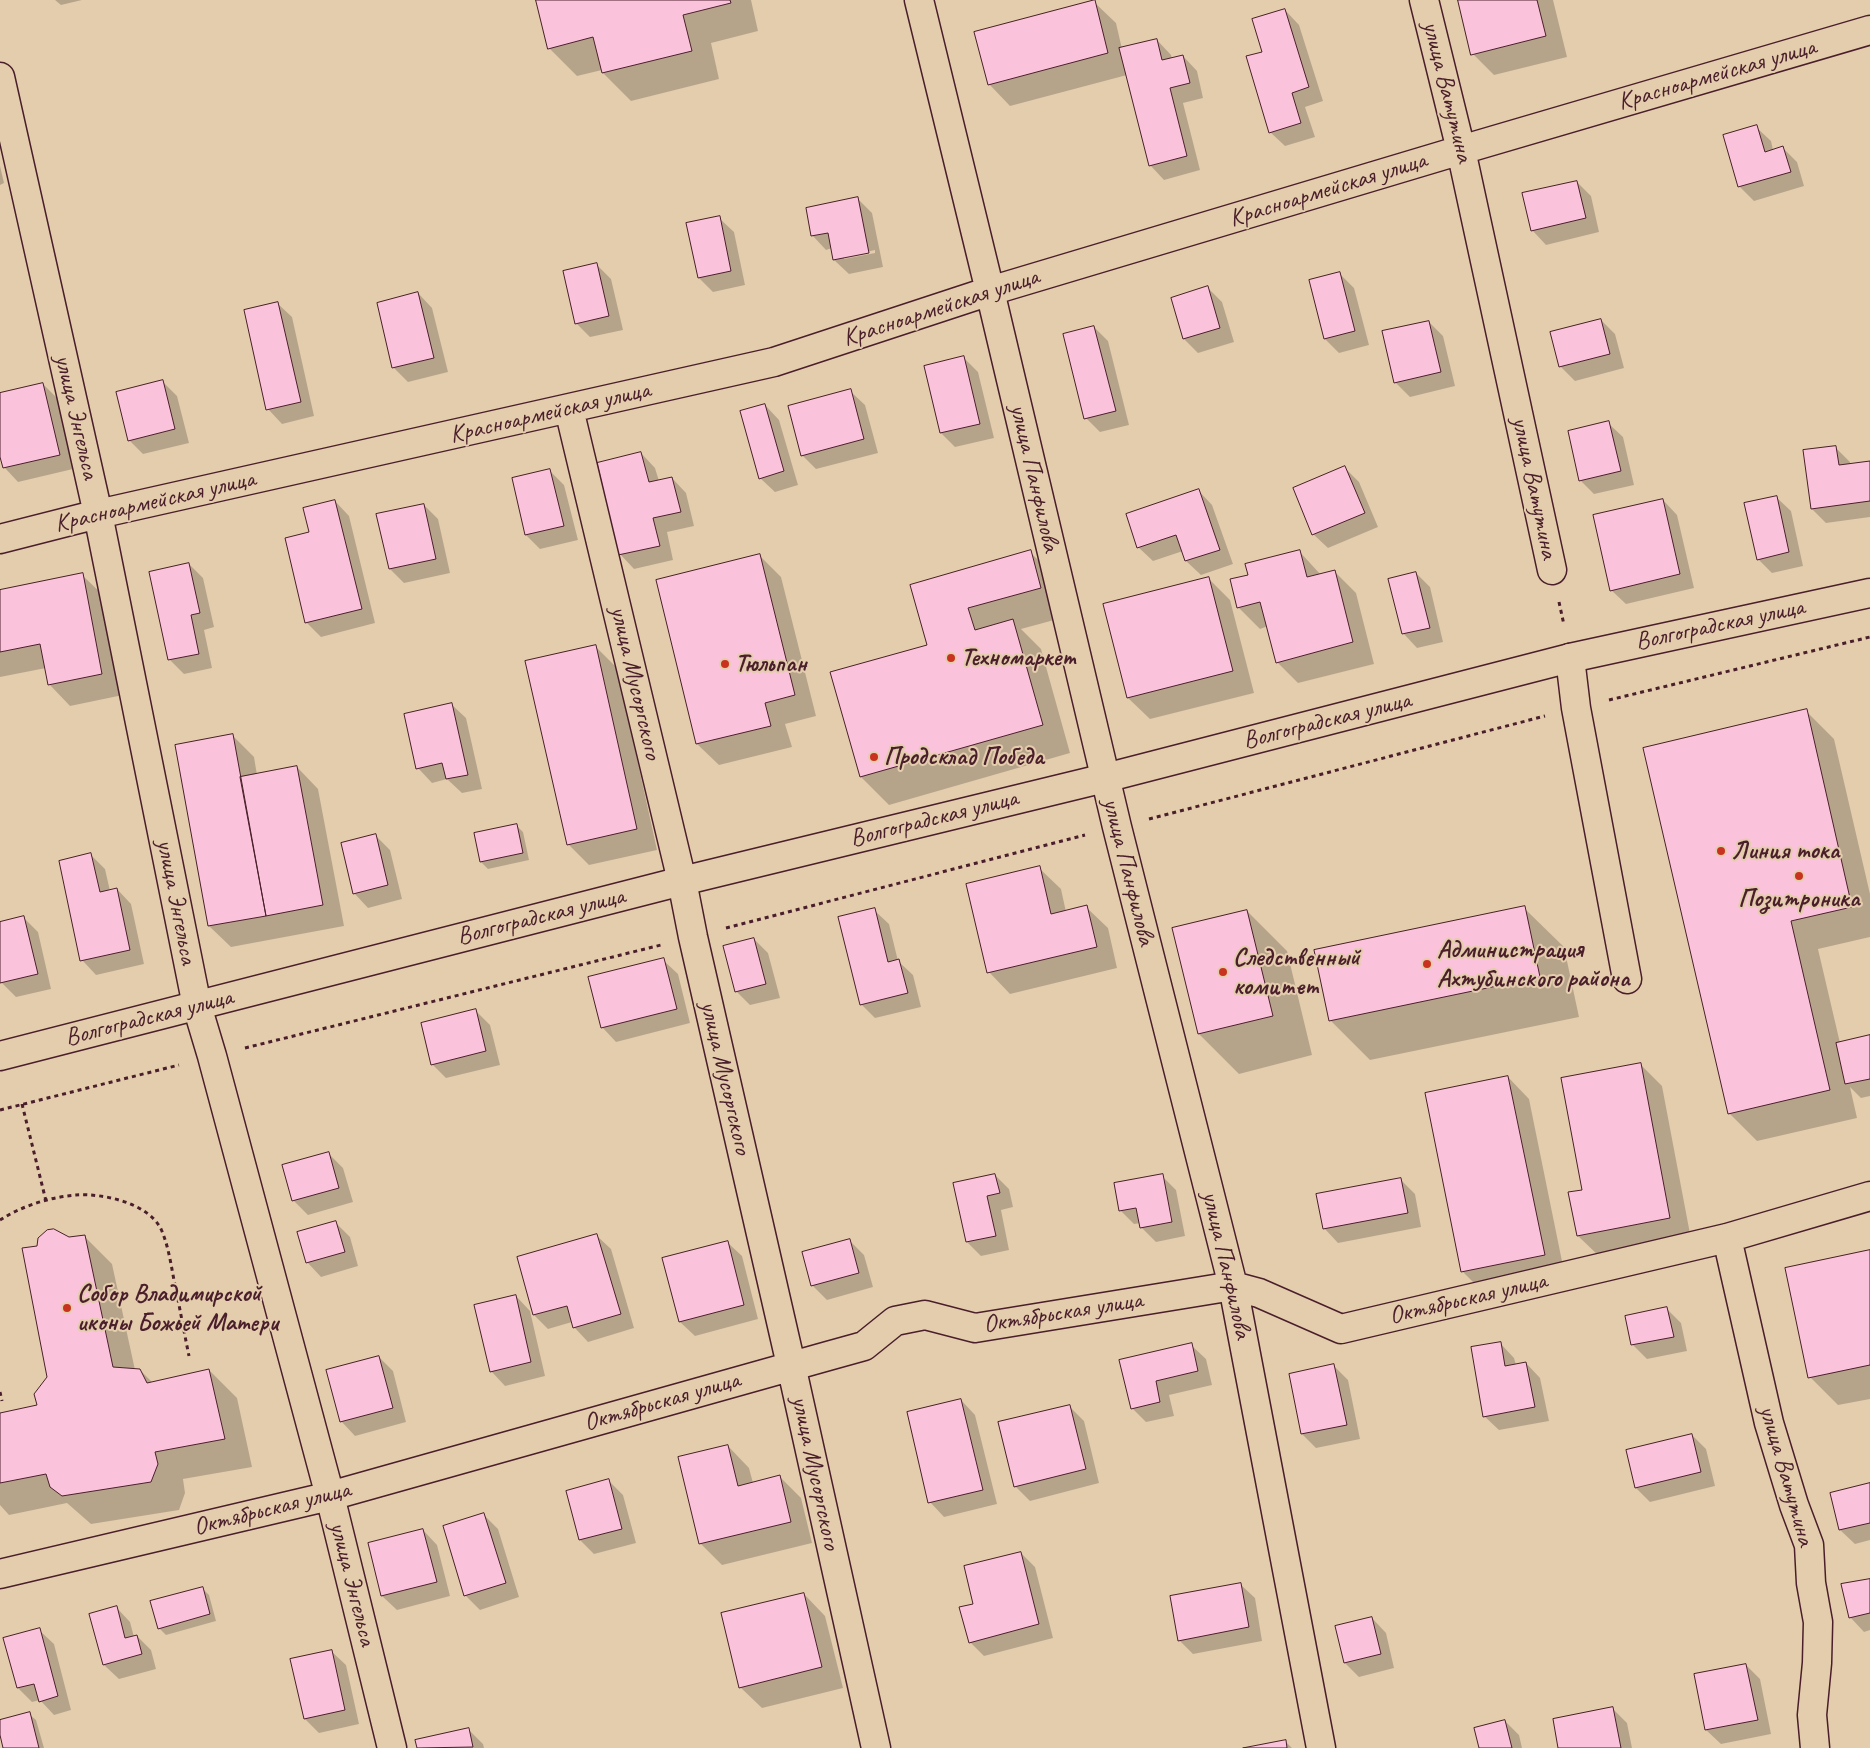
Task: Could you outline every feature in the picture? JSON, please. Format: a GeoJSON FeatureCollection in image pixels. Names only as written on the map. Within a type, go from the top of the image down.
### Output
{"type":"FeatureCollection","features":[{"type":"Feature","properties":{"kind":"street","name":"улица Панфилова"},"geometry":{"type":"LineString","coordinates":[[919,0],[1105,778],[1233,1286],[1321,1748]]}},
{"type":"Feature","properties":{"kind":"street","name":"улица Ватутина"},"geometry":{"type":"LineString","coordinates":[[1424,0],[1461,150],[1552,570]]}},
{"type":"Feature","properties":{"kind":"street","name":"Красноармейская улица"},"geometry":{"type":"LineString","coordinates":[[0,539],[98,514],[774,362],[990,291],[1870,30]]}},
{"type":"Feature","properties":{"kind":"street","name":"улица Энгельса"},"geometry":{"type":"LineString","coordinates":[[0,77],[98,514],[197,1006],[330,1496],[392,1748]]}},
{"type":"Feature","properties":{"kind":"street","name":"улица Мусоргского"},"geometry":{"type":"LineString","coordinates":[[569,409],[682,881],[876,1748]]}},
{"type":"Feature","properties":{"kind":"street","name":"Волгоградская улица"},"geometry":{"type":"LineString","coordinates":[[0,1056],[682,881],[1105,778],[1570,658],[1870,593]]}},
{"type":"Feature","properties":{"kind":"street"},"geometry":{"type":"LineString","coordinates":[[1570,658],[1576,708],[1627,979]]}},
{"type":"Feature","properties":{"kind":"street","name":"Октябрьская улица"},"geometry":{"type":"LineString","coordinates":[[0,1574],[330,1496],[864,1346],[895,1321],[925,1315],[975,1328],[1233,1286],[1259,1293],[1341,1329],[1727,1238],[1870,1196]]}},
{"type":"Feature","properties":{"kind":"street","name":"улица Ватутина"},"geometry":{"type":"LineString","coordinates":[[1727,1238],[1769,1423],[1794,1506],[1809,1545],[1811,1584],[1818,1622],[1818,1664],[1812,1715],[1815,1748]]}},
{"type":"Feature","properties":{"kind":"path","name":"улица Ватутина"},"geometry":{"type":"LineString","coordinates":[[1552,570],[1570,658]]}},
{"type":"Feature","properties":{"kind":"path"},"geometry":{"type":"LineString","coordinates":[[0,1110],[693,937],[1576,708],[1870,638]]}},
{"type":"Feature","properties":{"kind":"path"},"geometry":{"type":"LineString","coordinates":[[22,1104],[46,1201]]}},
{"type":"Feature","properties":{"kind":"path"},"geometry":{"type":"LineString","coordinates":[[0,1220],[14,1211],[46,1201],[77,1195],[127,1202],[147,1213],[160,1227],[168,1248],[189,1356]]}},
{"type":"Feature","properties":{"kind":"path"},"geometry":{"type":"LineString","coordinates":[[0,1392],[2,1401]]}},
{"type":"Feature","properties":{"kind":"building"},"geometry":{"type":"Polygon","coordinates":[[[536,0],[730,0],[731,3],[683,15],[692,51],[602,73],[593,37],[548,49],[536,0]]]}},
{"type":"Feature","properties":{"kind":"building"},"geometry":{"type":"Polygon","coordinates":[[[1095,0],[1108,53],[988,85],[974,32],[1095,0]]]}},
{"type":"Feature","properties":{"kind":"building"},"geometry":{"type":"Polygon","coordinates":[[[1458,0],[1537,0],[1546,36],[1471,55],[1458,0]]]}},
{"type":"Feature","properties":{"kind":"building"},"geometry":{"type":"Polygon","coordinates":[[[1285,9],[1309,87],[1292,93],[1301,123],[1269,133],[1246,56],[1262,52],[1252,19],[1285,9]]]}},
{"type":"Feature","properties":{"kind":"building"},"geometry":{"type":"Polygon","coordinates":[[[1157,39],[1162,60],[1183,55],[1190,83],[1170,88],[1187,156],[1149,166],[1119,48],[1157,39]]]}},
{"type":"Feature","properties":{"kind":"building"},"geometry":{"type":"Polygon","coordinates":[[[1757,125],[1765,152],[1783,146],[1791,172],[1738,187],[1723,135],[1757,125]]]}},
{"type":"Feature","properties":{"kind":"building"},"geometry":{"type":"Polygon","coordinates":[[[1577,181],[1586,218],[1531,231],[1522,193],[1577,181]]]}},
{"type":"Feature","properties":{"kind":"building"},"geometry":{"type":"Polygon","coordinates":[[[858,197],[869,253],[833,260],[828,233],[811,236],[806,208],[858,197]]]}},
{"type":"Feature","properties":{"kind":"building"},"geometry":{"type":"Polygon","coordinates":[[[720,216],[731,271],[698,278],[686,223],[720,216]]]}},
{"type":"Feature","properties":{"kind":"building"},"geometry":{"type":"Polygon","coordinates":[[[597,263],[609,316],[575,324],[563,271],[597,263]]]}},
{"type":"Feature","properties":{"kind":"building"},"geometry":{"type":"Polygon","coordinates":[[[1340,272],[1355,331],[1324,339],[1309,280],[1340,272]]]}},
{"type":"Feature","properties":{"kind":"building"},"geometry":{"type":"Polygon","coordinates":[[[1208,286],[1220,328],[1183,339],[1171,298],[1208,286]]]}},
{"type":"Feature","properties":{"kind":"building"},"geometry":{"type":"Polygon","coordinates":[[[418,292],[434,358],[392,368],[377,303],[418,292]]]}},
{"type":"Feature","properties":{"kind":"building"},"geometry":{"type":"Polygon","coordinates":[[[278,302],[301,402],[266,410],[244,310],[278,302]]]}},
{"type":"Feature","properties":{"kind":"building"},"geometry":{"type":"Polygon","coordinates":[[[1601,319],[1610,354],[1559,367],[1550,332],[1601,319]]]}},
{"type":"Feature","properties":{"kind":"building"},"geometry":{"type":"Polygon","coordinates":[[[1429,321],[1441,372],[1394,383],[1382,331],[1429,321]]]}},
{"type":"Feature","properties":{"kind":"building"},"geometry":{"type":"Polygon","coordinates":[[[1094,326],[1116,411],[1084,419],[1063,334],[1094,326]]]}},
{"type":"Feature","properties":{"kind":"building"},"geometry":{"type":"Polygon","coordinates":[[[964,356],[980,424],[940,433],[924,366],[964,356]]]}},
{"type":"Feature","properties":{"kind":"building"},"geometry":{"type":"Polygon","coordinates":[[[163,380],[175,429],[128,441],[116,392],[163,380]]]}},
{"type":"Feature","properties":{"kind":"building"},"geometry":{"type":"Polygon","coordinates":[[[43,383],[60,455],[3,468],[0,457],[0,393],[43,383]]]}},
{"type":"Feature","properties":{"kind":"building"},"geometry":{"type":"Polygon","coordinates":[[[851,389],[864,439],[801,456],[788,406],[851,389]]]}},
{"type":"Feature","properties":{"kind":"building"},"geometry":{"type":"Polygon","coordinates":[[[765,404],[784,471],[759,479],[740,411],[765,404]]]}},
{"type":"Feature","properties":{"kind":"building"},"geometry":{"type":"Polygon","coordinates":[[[1609,421],[1621,471],[1579,481],[1568,431],[1609,421]]]}},
{"type":"Feature","properties":{"kind":"building"},"geometry":{"type":"Polygon","coordinates":[[[1836,446],[1839,465],[1870,461],[1870,501],[1811,509],[1803,450],[1836,446]]]}},
{"type":"Feature","properties":{"kind":"building"},"geometry":{"type":"Polygon","coordinates":[[[641,452],[649,482],[672,477],[681,512],[653,518],[660,546],[618,555],[597,463],[641,452]]]}},
{"type":"Feature","properties":{"kind":"building"},"geometry":{"type":"Polygon","coordinates":[[[1345,466],[1365,513],[1312,535],[1293,488],[1345,466]]]}},
{"type":"Feature","properties":{"kind":"building"},"geometry":{"type":"Polygon","coordinates":[[[550,469],[564,526],[525,535],[512,478],[550,469]]]}},
{"type":"Feature","properties":{"kind":"building"},"geometry":{"type":"Polygon","coordinates":[[[1199,489],[1220,550],[1185,561],[1176,535],[1137,548],[1126,514],[1199,489]]]}},
{"type":"Feature","properties":{"kind":"building"},"geometry":{"type":"Polygon","coordinates":[[[1777,496],[1789,552],[1757,560],[1744,503],[1777,496]]]}},
{"type":"Feature","properties":{"kind":"building"},"geometry":{"type":"Polygon","coordinates":[[[1663,499],[1680,574],[1610,591],[1593,515],[1663,499]]]}},
{"type":"Feature","properties":{"kind":"building"},"geometry":{"type":"Polygon","coordinates":[[[335,500],[362,609],[305,623],[285,538],[309,532],[303,508],[335,500]]]}},
{"type":"Feature","properties":{"kind":"building"},"geometry":{"type":"Polygon","coordinates":[[[424,504],[436,559],[389,569],[376,514],[424,504]]]}},
{"type":"Feature","properties":{"kind":"building","name":"Техномаркет"},"geometry":{"type":"Polygon","coordinates":[[[1031,550],[1041,588],[968,608],[975,630],[1013,619],[1043,725],[860,777],[830,672],[927,645],[910,585],[1031,550]]]}},
{"type":"Feature","properties":{"kind":"building"},"geometry":{"type":"Polygon","coordinates":[[[1300,550],[1307,577],[1335,570],[1353,642],[1276,663],[1260,602],[1237,608],[1230,579],[1248,575],[1245,564],[1300,550]]]}},
{"type":"Feature","properties":{"kind":"building"},"geometry":{"type":"Polygon","coordinates":[[[760,554],[795,695],[765,703],[771,726],[696,744],[656,580],[760,554]]]}},
{"type":"Feature","properties":{"kind":"building"},"geometry":{"type":"Polygon","coordinates":[[[189,563],[200,613],[191,615],[199,654],[168,660],[149,572],[189,563]]]}},
{"type":"Feature","properties":{"kind":"building"},"geometry":{"type":"Polygon","coordinates":[[[1416,572],[1430,628],[1402,634],[1388,579],[1416,572]]]}},
{"type":"Feature","properties":{"kind":"building"},"geometry":{"type":"Polygon","coordinates":[[[83,573],[102,674],[48,685],[40,644],[0,652],[0,590],[83,573]]]}},
{"type":"Feature","properties":{"kind":"building"},"geometry":{"type":"Polygon","coordinates":[[[1209,577],[1233,671],[1127,698],[1103,604],[1209,577]]]}},
{"type":"Feature","properties":{"kind":"building"},"geometry":{"type":"Polygon","coordinates":[[[596,645],[637,829],[567,845],[525,661],[596,645]]]}},
{"type":"Feature","properties":{"kind":"building"},"geometry":{"type":"Polygon","coordinates":[[[452,703],[468,775],[446,779],[442,763],[416,769],[404,714],[452,703]]]}},
{"type":"Feature","properties":{"kind":"building"},"geometry":{"type":"Polygon","coordinates":[[[1807,709],[1852,907],[1791,921],[1830,1090],[1728,1114],[1643,748],[1807,709]]]}},
{"type":"Feature","properties":{"kind":"building"},"geometry":{"type":"Polygon","coordinates":[[[233,734],[266,916],[208,926],[175,745],[233,734]]]}},
{"type":"Feature","properties":{"kind":"building"},"geometry":{"type":"Polygon","coordinates":[[[297,766],[323,905],[266,916],[240,777],[297,766]]]}},
{"type":"Feature","properties":{"kind":"building"},"geometry":{"type":"Polygon","coordinates":[[[517,824],[523,853],[480,862],[474,833],[517,824]]]}},
{"type":"Feature","properties":{"kind":"building"},"geometry":{"type":"Polygon","coordinates":[[[376,834],[388,885],[353,894],[341,843],[376,834]]]}},
{"type":"Feature","properties":{"kind":"building"},"geometry":{"type":"Polygon","coordinates":[[[91,853],[100,892],[117,888],[130,950],[80,961],[59,861],[91,853]]]}},
{"type":"Feature","properties":{"kind":"building"},"geometry":{"type":"Polygon","coordinates":[[[1040,866],[1051,914],[1087,905],[1097,947],[987,973],[966,884],[1040,866]]]}},
{"type":"Feature","properties":{"kind":"building","name":"Администрация Ахтубинского района"},"geometry":{"type":"Polygon","coordinates":[[[1525,906],[1540,977],[1329,1021],[1314,950],[1525,906]]]}},
{"type":"Feature","properties":{"kind":"building"},"geometry":{"type":"Polygon","coordinates":[[[875,908],[888,962],[899,959],[908,993],[860,1005],[838,917],[875,908]]]}},
{"type":"Feature","properties":{"kind":"building","name":"Следственный комитет"},"geometry":{"type":"Polygon","coordinates":[[[1247,910],[1273,1016],[1198,1034],[1172,928],[1247,910]]]}},
{"type":"Feature","properties":{"kind":"building"},"geometry":{"type":"Polygon","coordinates":[[[24,916],[38,974],[0,983],[0,922],[24,916]]]}},
{"type":"Feature","properties":{"kind":"building"},"geometry":{"type":"Polygon","coordinates":[[[754,938],[766,984],[735,992],[723,946],[754,938]]]}},
{"type":"Feature","properties":{"kind":"building"},"geometry":{"type":"Polygon","coordinates":[[[664,958],[677,1009],[601,1028],[588,977],[664,958]]]}},
{"type":"Feature","properties":{"kind":"building"},"geometry":{"type":"Polygon","coordinates":[[[476,1009],[486,1051],[431,1065],[421,1023],[476,1009]]]}},
{"type":"Feature","properties":{"kind":"building"},"geometry":{"type":"Polygon","coordinates":[[[1870,1035],[1870,1079],[1845,1084],[1836,1043],[1870,1035]]]}},
{"type":"Feature","properties":{"kind":"building"},"geometry":{"type":"Polygon","coordinates":[[[1641,1063],[1670,1218],[1577,1236],[1568,1192],[1582,1190],[1561,1078],[1641,1063]]]}},
{"type":"Feature","properties":{"kind":"building"},"geometry":{"type":"Polygon","coordinates":[[[1508,1076],[1545,1255],[1461,1272],[1425,1093],[1508,1076]]]}},
{"type":"Feature","properties":{"kind":"building"},"geometry":{"type":"Polygon","coordinates":[[[329,1152],[339,1188],[292,1201],[282,1165],[329,1152]]]}},
{"type":"Feature","properties":{"kind":"building"},"geometry":{"type":"Polygon","coordinates":[[[995,1174],[1000,1193],[987,1196],[996,1236],[966,1242],[953,1183],[995,1174]]]}},
{"type":"Feature","properties":{"kind":"building"},"geometry":{"type":"Polygon","coordinates":[[[1163,1174],[1172,1222],[1140,1228],[1136,1208],[1119,1211],[1114,1183],[1163,1174]]]}},
{"type":"Feature","properties":{"kind":"building"},"geometry":{"type":"Polygon","coordinates":[[[1401,1178],[1408,1213],[1323,1229],[1316,1194],[1401,1178]]]}},
{"type":"Feature","properties":{"kind":"building"},"geometry":{"type":"Polygon","coordinates":[[[336,1221],[345,1252],[306,1263],[297,1232],[336,1221]]]}},
{"type":"Feature","properties":{"kind":"building","name":"Собор Владимирской иконы Божьей Матери"},"geometry":{"type":"Polygon","coordinates":[[[54,1229],[69,1237],[85,1235],[113,1367],[140,1369],[147,1383],[209,1369],[225,1439],[155,1452],[158,1464],[151,1482],[62,1496],[50,1487],[46,1474],[0,1483],[0,1413],[37,1405],[34,1394],[47,1377],[22,1248],[37,1246],[38,1238],[47,1230],[54,1229]]]}},
{"type":"Feature","properties":{"kind":"building"},"geometry":{"type":"Polygon","coordinates":[[[597,1234],[621,1314],[573,1328],[567,1306],[533,1315],[517,1257],[597,1234]]]}},
{"type":"Feature","properties":{"kind":"building"},"geometry":{"type":"Polygon","coordinates":[[[850,1239],[859,1273],[811,1286],[802,1252],[850,1239]]]}},
{"type":"Feature","properties":{"kind":"building"},"geometry":{"type":"Polygon","coordinates":[[[728,1241],[744,1305],[679,1322],[662,1258],[728,1241]]]}},
{"type":"Feature","properties":{"kind":"building"},"geometry":{"type":"Polygon","coordinates":[[[1870,1250],[1870,1365],[1808,1378],[1785,1268],[1870,1250]]]}},
{"type":"Feature","properties":{"kind":"building"},"geometry":{"type":"Polygon","coordinates":[[[516,1295],[531,1362],[490,1372],[474,1305],[516,1295]]]}},
{"type":"Feature","properties":{"kind":"building"},"geometry":{"type":"Polygon","coordinates":[[[1667,1307],[1674,1337],[1631,1345],[1625,1316],[1667,1307]]]}},
{"type":"Feature","properties":{"kind":"building"},"geometry":{"type":"Polygon","coordinates":[[[1501,1342],[1505,1366],[1526,1362],[1535,1407],[1483,1417],[1471,1347],[1501,1342]]]}},
{"type":"Feature","properties":{"kind":"building"},"geometry":{"type":"Polygon","coordinates":[[[1192,1343],[1198,1371],[1156,1381],[1160,1402],[1131,1409],[1119,1360],[1192,1343]]]}},
{"type":"Feature","properties":{"kind":"building"},"geometry":{"type":"Polygon","coordinates":[[[379,1356],[393,1408],[340,1422],[326,1370],[379,1356]]]}},
{"type":"Feature","properties":{"kind":"building"},"geometry":{"type":"Polygon","coordinates":[[[1334,1364],[1347,1425],[1301,1434],[1289,1374],[1334,1364]]]}},
{"type":"Feature","properties":{"kind":"building"},"geometry":{"type":"Polygon","coordinates":[[[961,1399],[983,1490],[928,1503],[907,1412],[961,1399]]]}},
{"type":"Feature","properties":{"kind":"building"},"geometry":{"type":"Polygon","coordinates":[[[1070,1405],[1086,1469],[1014,1487],[998,1422],[1070,1405]]]}},
{"type":"Feature","properties":{"kind":"building"},"geometry":{"type":"Polygon","coordinates":[[[1692,1434],[1701,1472],[1635,1488],[1626,1450],[1692,1434]]]}},
{"type":"Feature","properties":{"kind":"building"},"geometry":{"type":"Polygon","coordinates":[[[728,1445],[738,1486],[780,1475],[791,1522],[699,1544],[678,1457],[728,1445]]]}},
{"type":"Feature","properties":{"kind":"building"},"geometry":{"type":"Polygon","coordinates":[[[609,1479],[622,1529],[579,1540],[566,1491],[609,1479]]]}},
{"type":"Feature","properties":{"kind":"building"},"geometry":{"type":"Polygon","coordinates":[[[1870,1483],[1870,1523],[1839,1530],[1830,1493],[1870,1483]]]}},
{"type":"Feature","properties":{"kind":"building"},"geometry":{"type":"Polygon","coordinates":[[[484,1513],[506,1583],[464,1596],[443,1526],[484,1513]]]}},
{"type":"Feature","properties":{"kind":"building"},"geometry":{"type":"Polygon","coordinates":[[[423,1529],[437,1582],[381,1596],[368,1543],[423,1529]]]}},
{"type":"Feature","properties":{"kind":"building"},"geometry":{"type":"Polygon","coordinates":[[[1021,1552],[1039,1624],[969,1643],[959,1607],[973,1604],[964,1566],[1021,1552]]]}},
{"type":"Feature","properties":{"kind":"building"},"geometry":{"type":"Polygon","coordinates":[[[1870,1579],[1870,1613],[1849,1618],[1841,1584],[1870,1579]]]}},
{"type":"Feature","properties":{"kind":"building"},"geometry":{"type":"Polygon","coordinates":[[[1241,1583],[1249,1627],[1178,1641],[1170,1596],[1241,1583]]]}},
{"type":"Feature","properties":{"kind":"building"},"geometry":{"type":"Polygon","coordinates":[[[203,1587],[210,1614],[158,1629],[150,1601],[203,1587]]]}},
{"type":"Feature","properties":{"kind":"building"},"geometry":{"type":"Polygon","coordinates":[[[804,1593],[822,1667],[739,1688],[721,1613],[804,1593]]]}},
{"type":"Feature","properties":{"kind":"building"},"geometry":{"type":"Polygon","coordinates":[[[117,1606],[125,1638],[137,1635],[142,1654],[103,1665],[89,1614],[117,1606]]]}},
{"type":"Feature","properties":{"kind":"building"},"geometry":{"type":"Polygon","coordinates":[[[1372,1617],[1381,1654],[1344,1663],[1335,1626],[1372,1617]]]}},
{"type":"Feature","properties":{"kind":"building"},"geometry":{"type":"Polygon","coordinates":[[[40,1628],[58,1696],[39,1702],[34,1684],[17,1688],[3,1638],[40,1628]]]}},
{"type":"Feature","properties":{"kind":"building"},"geometry":{"type":"Polygon","coordinates":[[[332,1650],[345,1710],[304,1719],[290,1659],[332,1650]]]}},
{"type":"Feature","properties":{"kind":"building"},"geometry":{"type":"Polygon","coordinates":[[[1746,1664],[1758,1720],[1705,1730],[1694,1674],[1746,1664]]]}},
{"type":"Feature","properties":{"kind":"building"},"geometry":{"type":"Polygon","coordinates":[[[1613,1707],[1621,1748],[1558,1748],[1553,1719],[1613,1707]]]}},
{"type":"Feature","properties":{"kind":"building"},"geometry":{"type":"Polygon","coordinates":[[[30,1712],[39,1748],[3,1748],[0,1735],[0,1720],[30,1712]]]}},
{"type":"Feature","properties":{"kind":"building"},"geometry":{"type":"Polygon","coordinates":[[[1505,1720],[1512,1748],[1479,1748],[1474,1728],[1505,1720]]]}},
{"type":"Feature","properties":{"kind":"building"},"geometry":{"type":"Polygon","coordinates":[[[469,1728],[473,1747],[417,1748],[415,1740],[469,1728]]]}},
{"type":"Feature","properties":{"kind":"building"},"geometry":{"type":"Polygon","coordinates":[[[1286,1740],[1287,1748],[1243,1748],[1286,1740]]]}},
{"type":"Feature","properties":{"kind":"place","name":"Техномаркет"},"geometry":{"type":"Point","coordinates":[951,658]}},
{"type":"Feature","properties":{"kind":"place","name":"Тюльпан"},"geometry":{"type":"Point","coordinates":[725,664]}},
{"type":"Feature","properties":{"kind":"place","name":"Продсклад Победа"},"geometry":{"type":"Point","coordinates":[874,757]}},
{"type":"Feature","properties":{"kind":"place","name":"Линия тока"},"geometry":{"type":"Point","coordinates":[1721,851]}},
{"type":"Feature","properties":{"kind":"place","name":"Позитроника"},"geometry":{"type":"Point","coordinates":[1799,876]}},
{"type":"Feature","properties":{"kind":"place","name":"Администрация Ахтубинского района"},"geometry":{"type":"Point","coordinates":[1427,964]}},
{"type":"Feature","properties":{"kind":"place","name":"Следственный комитет"},"geometry":{"type":"Point","coordinates":[1223,972]}},
{"type":"Feature","properties":{"kind":"place","name":"Собор Владимирской иконы Божьей Матери"},"geometry":{"type":"Point","coordinates":[67,1308]}}]}
